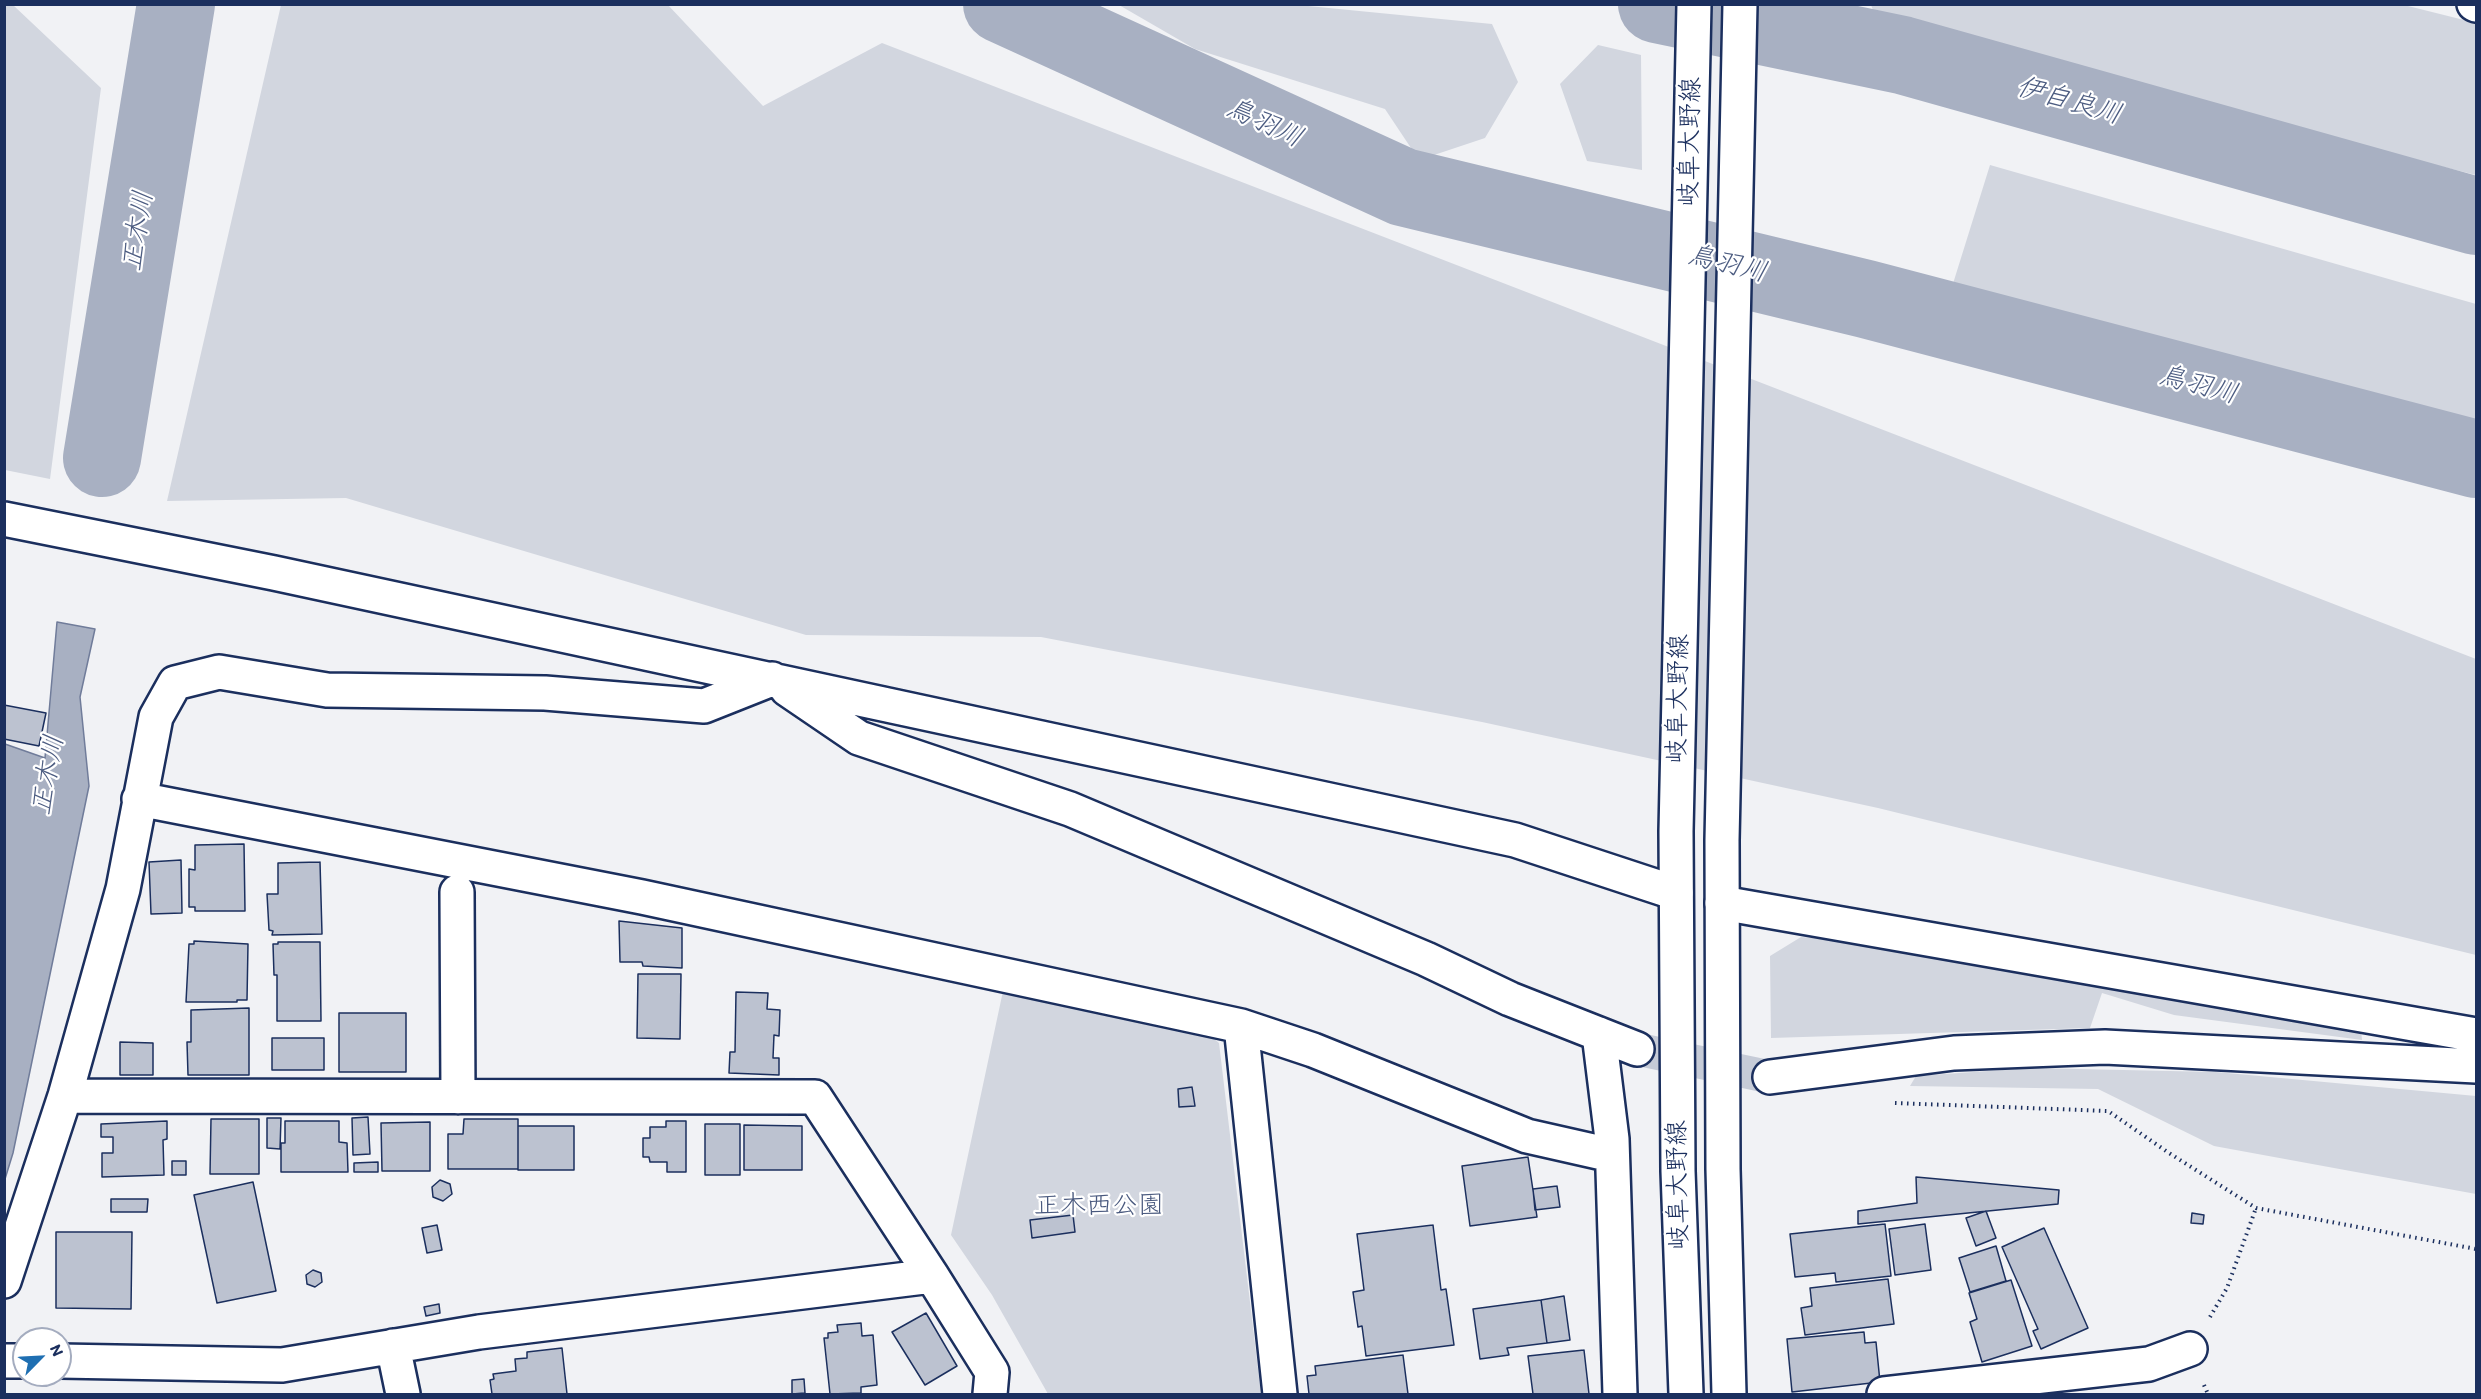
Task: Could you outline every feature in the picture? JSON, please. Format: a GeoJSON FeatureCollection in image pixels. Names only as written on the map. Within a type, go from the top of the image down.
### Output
{"type":"FeatureCollection","features":[{"type":"Feature","properties":{"kind":"street","name":"岐阜大野線"},"geometry":{"type":"LineString","coordinates":[[1686,1395],[1678,1171],[1676,831],[1694,4]]}},
{"type":"Feature","properties":{"kind":"street","name":"岐阜大野線"},"geometry":{"type":"LineString","coordinates":[[1729,1395],[1723,1170],[1722,840],[1740,4]]}},
{"type":"Feature","properties":{"kind":"street"},"geometry":{"type":"LineString","coordinates":[[4,519],[274,573],[1515,840],[1676,893]]}},
{"type":"Feature","properties":{"kind":"street"},"geometry":{"type":"LineString","coordinates":[[4,1281],[11,1240],[64,1096],[123,889],[156,717],[175,683],[219,672],[327,690],[545,693],[704,706],[772,679]]}},
{"type":"Feature","properties":{"kind":"street"},"geometry":{"type":"LineString","coordinates":[[772,679],[859,738],[1070,809],[1426,959],[1510,999],[1601,1049],[1637,1049]]}},
{"type":"Feature","properties":{"kind":"street"},"geometry":{"type":"LineString","coordinates":[[139,799],[642,897],[1241,1026],[1313,1050],[1527,1136],[1612,1147]]}},
{"type":"Feature","properties":{"kind":"street"},"geometry":{"type":"LineString","coordinates":[[457,892],[458,1097]]}},
{"type":"Feature","properties":{"kind":"street"},"geometry":{"type":"LineString","coordinates":[[1722,903],[2476,1035]]}},
{"type":"Feature","properties":{"kind":"street"},"geometry":{"type":"LineString","coordinates":[[1241,1026],[1280,1395]]}},
{"type":"Feature","properties":{"kind":"street"},"geometry":{"type":"LineString","coordinates":[[1770,1077],[1954,1053],[2105,1047],[2476,1066]]}},
{"type":"Feature","properties":{"kind":"street"},"geometry":{"type":"LineString","coordinates":[[1601,1049],[1612,1147],[1620,1395]]}},
{"type":"Feature","properties":{"kind":"street"},"geometry":{"type":"LineString","coordinates":[[64,1096],[816,1097],[992,1372],[990,1395]]}},
{"type":"Feature","properties":{"kind":"street"},"geometry":{"type":"LineString","coordinates":[[72,1361],[282,1365],[479,1332],[932,1276]]}},
{"type":"Feature","properties":{"kind":"street"},"geometry":{"type":"LineString","coordinates":[[393,1346],[403,1395]]}},
{"type":"Feature","properties":{"kind":"street"},"geometry":{"type":"LineString","coordinates":[[1884,1395],[2149,1364],[2190,1349]]}},
{"type":"Feature","properties":{"kind":"path"},"geometry":{"type":"LineString","coordinates":[[1886,1102],[2108,1111],[2256,1208],[2476,1249]]}},
{"type":"Feature","properties":{"kind":"path"},"geometry":{"type":"LineString","coordinates":[[2208,1395],[2190,1349],[2228,1288],[2256,1208]]}},
{"type":"Feature","properties":{"kind":"green space"},"geometry":{"type":"Polygon","coordinates":[[[4,5],[13,5],[101,88],[50,479],[5,470],[4,5]]]}},
{"type":"Feature","properties":{"kind":"green space"},"geometry":{"type":"Polygon","coordinates":[[[281,5],[668,5],[763,106],[882,43],[2476,659],[2476,955],[1878,808],[1482,722],[1041,637],[806,635],[346,498],[167,501],[281,5]]]}},
{"type":"Feature","properties":{"kind":"green space"},"geometry":{"type":"Polygon","coordinates":[[[1119,5],[1298,5],[1492,24],[1518,82],[1485,138],[1419,160],[1385,109],[1195,49],[1119,5]]]}},
{"type":"Feature","properties":{"kind":"green space"},"geometry":{"type":"Polygon","coordinates":[[[1871,5],[2404,5],[2476,23],[2476,175],[1880,28],[1871,5]]]}},
{"type":"Feature","properties":{"kind":"green space"},"geometry":{"type":"Polygon","coordinates":[[[1598,45],[1641,55],[1642,170],[1587,161],[1560,84],[1598,45]]]}},
{"type":"Feature","properties":{"kind":"green space"},"geometry":{"type":"Polygon","coordinates":[[[1990,165],[2476,304],[2476,469],[1946,306],[1990,165]]]}},
{"type":"Feature","properties":{"kind":"green space"},"geometry":{"type":"Polygon","coordinates":[[[1801,937],[2085,962],[2360,1019],[2362,1040],[2174,1015],[2102,993],[2090,1028],[1771,1038],[1770,956],[1801,937]]]}},
{"type":"Feature","properties":{"kind":"green space","name":"正木西公園"},"geometry":{"type":"Polygon","coordinates":[[[1003,991],[1202,1029],[1219,1043],[1261,1394],[1048,1394],[992,1295],[951,1235],[1003,991]]]}},
{"type":"Feature","properties":{"kind":"green space"},"geometry":{"type":"Polygon","coordinates":[[[2031,1068],[2216,1072],[2476,1096],[2476,1194],[2214,1146],[2098,1089],[1910,1086],[1916,1076],[2031,1068]]]}},
{"type":"Feature","properties":{"kind":"water"},"geometry":{"type":"Polygon","coordinates":[[[57,622],[95,629],[80,697],[89,786],[13,1153],[5,1179],[5,744],[45,758],[57,622]]]}},
{"type":"Feature","properties":{"kind":"building"},"geometry":{"type":"Polygon","coordinates":[[[4,705],[46,713],[39,746],[4,739],[4,705]]]}},
{"type":"Feature","properties":{"kind":"building"},"geometry":{"type":"Polygon","coordinates":[[[244,844],[245,911],[195,911],[195,907],[189,907],[189,869],[195,870],[195,845],[244,844]]]}},
{"type":"Feature","properties":{"kind":"building"},"geometry":{"type":"Polygon","coordinates":[[[181,860],[182,913],[151,914],[149,862],[181,860]]]}},
{"type":"Feature","properties":{"kind":"building"},"geometry":{"type":"Polygon","coordinates":[[[320,862],[322,934],[272,935],[273,931],[269,930],[267,894],[278,894],[278,863],[320,862]]]}},
{"type":"Feature","properties":{"kind":"building"},"geometry":{"type":"Polygon","coordinates":[[[619,921],[682,928],[682,968],[643,966],[642,962],[620,962],[619,921]]]}},
{"type":"Feature","properties":{"kind":"building"},"geometry":{"type":"Polygon","coordinates":[[[194,941],[248,944],[247,1000],[186,1002],[189,944],[194,944],[194,941]]]}},
{"type":"Feature","properties":{"kind":"building"},"geometry":{"type":"Polygon","coordinates":[[[278,942],[320,942],[321,1021],[277,1021],[277,975],[274,975],[273,944],[278,944],[278,942]]]}},
{"type":"Feature","properties":{"kind":"building"},"geometry":{"type":"Polygon","coordinates":[[[638,974],[681,974],[680,1039],[637,1038],[638,974]]]}},
{"type":"Feature","properties":{"kind":"building"},"geometry":{"type":"Polygon","coordinates":[[[736,992],[768,993],[767,1009],[780,1010],[779,1036],[774,1035],[773,1058],[779,1058],[779,1075],[729,1073],[730,1052],[735,1052],[736,992]]]}},
{"type":"Feature","properties":{"kind":"building"},"geometry":{"type":"Polygon","coordinates":[[[249,1008],[249,1075],[188,1075],[187,1042],[191,1042],[191,1010],[249,1008]]]}},
{"type":"Feature","properties":{"kind":"building"},"geometry":{"type":"Polygon","coordinates":[[[339,1013],[406,1013],[406,1072],[339,1072],[339,1013]]]}},
{"type":"Feature","properties":{"kind":"building"},"geometry":{"type":"Polygon","coordinates":[[[272,1038],[324,1038],[324,1070],[272,1070],[272,1038]]]}},
{"type":"Feature","properties":{"kind":"building"},"geometry":{"type":"Polygon","coordinates":[[[120,1042],[153,1043],[153,1075],[120,1075],[120,1042]]]}},
{"type":"Feature","properties":{"kind":"building"},"geometry":{"type":"Polygon","coordinates":[[[1192,1087],[1195,1106],[1179,1107],[1178,1089],[1192,1087]]]}},
{"type":"Feature","properties":{"kind":"building"},"geometry":{"type":"Polygon","coordinates":[[[368,1117],[370,1154],[353,1155],[352,1118],[368,1117]]]}},
{"type":"Feature","properties":{"kind":"building"},"geometry":{"type":"Polygon","coordinates":[[[267,1118],[281,1118],[280,1149],[267,1148],[267,1118]]]}},
{"type":"Feature","properties":{"kind":"building"},"geometry":{"type":"Polygon","coordinates":[[[211,1119],[259,1119],[259,1174],[210,1174],[211,1119]]]}},
{"type":"Feature","properties":{"kind":"building"},"geometry":{"type":"Polygon","coordinates":[[[464,1119],[518,1119],[518,1169],[448,1169],[448,1134],[463,1134],[464,1119]]]}},
{"type":"Feature","properties":{"kind":"building"},"geometry":{"type":"Polygon","coordinates":[[[167,1121],[167,1139],[163,1140],[164,1175],[102,1177],[102,1153],[113,1153],[113,1137],[101,1137],[101,1124],[167,1121]]]}},
{"type":"Feature","properties":{"kind":"building"},"geometry":{"type":"Polygon","coordinates":[[[285,1121],[339,1121],[339,1142],[347,1143],[348,1172],[281,1172],[281,1143],[285,1143],[285,1121]]]}},
{"type":"Feature","properties":{"kind":"building"},"geometry":{"type":"Polygon","coordinates":[[[666,1121],[686,1121],[686,1172],[667,1172],[667,1162],[650,1162],[649,1157],[643,1157],[643,1138],[650,1138],[650,1127],[666,1127],[666,1121]]]}},
{"type":"Feature","properties":{"kind":"building"},"geometry":{"type":"Polygon","coordinates":[[[430,1122],[430,1171],[382,1171],[381,1123],[430,1122]]]}},
{"type":"Feature","properties":{"kind":"building"},"geometry":{"type":"Polygon","coordinates":[[[705,1124],[740,1124],[740,1175],[705,1175],[705,1124]]]}},
{"type":"Feature","properties":{"kind":"building"},"geometry":{"type":"Polygon","coordinates":[[[744,1125],[802,1126],[802,1170],[744,1170],[744,1125]]]}},
{"type":"Feature","properties":{"kind":"building"},"geometry":{"type":"Polygon","coordinates":[[[518,1126],[574,1126],[574,1170],[518,1170],[518,1126]]]}},
{"type":"Feature","properties":{"kind":"building"},"geometry":{"type":"Polygon","coordinates":[[[1528,1157],[1537,1217],[1470,1226],[1462,1166],[1528,1157]]]}},
{"type":"Feature","properties":{"kind":"building"},"geometry":{"type":"Polygon","coordinates":[[[172,1161],[186,1161],[186,1175],[172,1175],[172,1161]]]}},
{"type":"Feature","properties":{"kind":"building"},"geometry":{"type":"Polygon","coordinates":[[[378,1162],[378,1172],[354,1172],[354,1163],[378,1162]]]}},
{"type":"Feature","properties":{"kind":"building"},"geometry":{"type":"Polygon","coordinates":[[[1916,1177],[2059,1190],[2058,1204],[1858,1224],[1858,1211],[1917,1203],[1916,1177]]]}},
{"type":"Feature","properties":{"kind":"building"},"geometry":{"type":"Polygon","coordinates":[[[440,1180],[450,1184],[452,1194],[443,1201],[433,1197],[432,1187],[440,1180]]]}},
{"type":"Feature","properties":{"kind":"building"},"geometry":{"type":"Polygon","coordinates":[[[253,1182],[276,1291],[217,1303],[194,1195],[253,1182]]]}},
{"type":"Feature","properties":{"kind":"building"},"geometry":{"type":"Polygon","coordinates":[[[1557,1186],[1560,1207],[1535,1210],[1533,1189],[1557,1186]]]}},
{"type":"Feature","properties":{"kind":"building"},"geometry":{"type":"Polygon","coordinates":[[[111,1199],[148,1199],[147,1212],[111,1212],[111,1199]]]}},
{"type":"Feature","properties":{"kind":"building"},"geometry":{"type":"Polygon","coordinates":[[[1986,1211],[1996,1238],[1976,1246],[1966,1218],[1986,1211]]]}},
{"type":"Feature","properties":{"kind":"building"},"geometry":{"type":"Polygon","coordinates":[[[2192,1213],[2204,1215],[2203,1224],[2191,1223],[2192,1213]]]}},
{"type":"Feature","properties":{"kind":"building"},"geometry":{"type":"Polygon","coordinates":[[[1073,1215],[1075,1232],[1032,1238],[1030,1220],[1073,1215]]]}},
{"type":"Feature","properties":{"kind":"building"},"geometry":{"type":"Polygon","coordinates":[[[1885,1224],[1891,1276],[1836,1282],[1835,1273],[1795,1277],[1790,1234],[1885,1224]]]}},
{"type":"Feature","properties":{"kind":"building"},"geometry":{"type":"Polygon","coordinates":[[[1925,1224],[1931,1270],[1895,1275],[1889,1229],[1925,1224]]]}},
{"type":"Feature","properties":{"kind":"building"},"geometry":{"type":"Polygon","coordinates":[[[437,1225],[442,1250],[427,1253],[422,1228],[437,1225]]]}},
{"type":"Feature","properties":{"kind":"building"},"geometry":{"type":"Polygon","coordinates":[[[1433,1225],[1441,1290],[1446,1289],[1454,1345],[1366,1356],[1362,1326],[1358,1327],[1353,1292],[1364,1290],[1357,1234],[1433,1225]]]}},
{"type":"Feature","properties":{"kind":"building"},"geometry":{"type":"Polygon","coordinates":[[[2044,1228],[2088,1328],[2041,1349],[2033,1331],[2038,1329],[2002,1247],[2044,1228]]]}},
{"type":"Feature","properties":{"kind":"building"},"geometry":{"type":"Polygon","coordinates":[[[56,1232],[132,1232],[131,1309],[56,1308],[56,1232]]]}},
{"type":"Feature","properties":{"kind":"building"},"geometry":{"type":"Polygon","coordinates":[[[1996,1246],[2006,1281],[1970,1292],[1959,1258],[1996,1246]]]}},
{"type":"Feature","properties":{"kind":"building"},"geometry":{"type":"Polygon","coordinates":[[[313,1270],[321,1273],[322,1282],[315,1287],[307,1284],[306,1275],[313,1270]]]}},
{"type":"Feature","properties":{"kind":"building"},"geometry":{"type":"Polygon","coordinates":[[[1888,1279],[1894,1324],[1805,1335],[1801,1308],[1812,1306],[1810,1288],[1888,1279]]]}},
{"type":"Feature","properties":{"kind":"building"},"geometry":{"type":"Polygon","coordinates":[[[2011,1280],[2032,1346],[1982,1362],[1970,1322],[1977,1319],[1969,1293],[2011,1280]]]}},
{"type":"Feature","properties":{"kind":"building"},"geometry":{"type":"Polygon","coordinates":[[[1564,1296],[1570,1340],[1547,1343],[1541,1300],[1564,1296]]]}},
{"type":"Feature","properties":{"kind":"building"},"geometry":{"type":"Polygon","coordinates":[[[1541,1300],[1547,1343],[1507,1348],[1509,1355],[1480,1359],[1473,1309],[1541,1300]]]}},
{"type":"Feature","properties":{"kind":"building"},"geometry":{"type":"Polygon","coordinates":[[[439,1304],[440,1313],[426,1316],[424,1307],[439,1304]]]}},
{"type":"Feature","properties":{"kind":"building"},"geometry":{"type":"Polygon","coordinates":[[[926,1313],[957,1366],[925,1385],[892,1332],[926,1313]]]}},
{"type":"Feature","properties":{"kind":"building"},"geometry":{"type":"Polygon","coordinates":[[[861,1323],[862,1336],[873,1335],[877,1385],[861,1387],[861,1393],[830,1394],[824,1338],[828,1338],[828,1333],[838,1332],[837,1325],[861,1323]]]}},
{"type":"Feature","properties":{"kind":"building"},"geometry":{"type":"Polygon","coordinates":[[[1864,1332],[1865,1343],[1876,1342],[1880,1382],[1792,1392],[1787,1339],[1864,1332]]]}},
{"type":"Feature","properties":{"kind":"building"},"geometry":{"type":"Polygon","coordinates":[[[562,1348],[567,1394],[492,1394],[490,1380],[494,1379],[493,1374],[516,1371],[515,1359],[527,1358],[527,1352],[562,1348]]]}},
{"type":"Feature","properties":{"kind":"building"},"geometry":{"type":"Polygon","coordinates":[[[1584,1350],[1589,1394],[1533,1394],[1528,1356],[1584,1350]]]}},
{"type":"Feature","properties":{"kind":"building"},"geometry":{"type":"Polygon","coordinates":[[[1403,1355],[1408,1394],[1309,1394],[1307,1376],[1316,1375],[1315,1366],[1403,1355]]]}},
{"type":"Feature","properties":{"kind":"building"},"geometry":{"type":"Polygon","coordinates":[[[804,1379],[805,1393],[792,1394],[792,1380],[804,1379]]]}},
{"type":"Feature","properties":{"kind":"waterway","name":"正木川"},"geometry":{"type":"LineString","coordinates":[[102,458],[176,4]]}},
{"type":"Feature","properties":{"kind":"waterway","name":"鳥羽川"},"geometry":{"type":"LineString","coordinates":[[1002,4],[1403,187],[1866,299],[2476,459]]}},
{"type":"Feature","properties":{"kind":"waterway","name":"伊自良川"},"geometry":{"type":"LineString","coordinates":[[1657,4],[1902,55],[2476,216]]}},
{"type":"Feature","properties":{"kind":"tunnel"},"geometry":{"type":"LineString","coordinates":[[1637,1049],[1770,1077]]}}]}
